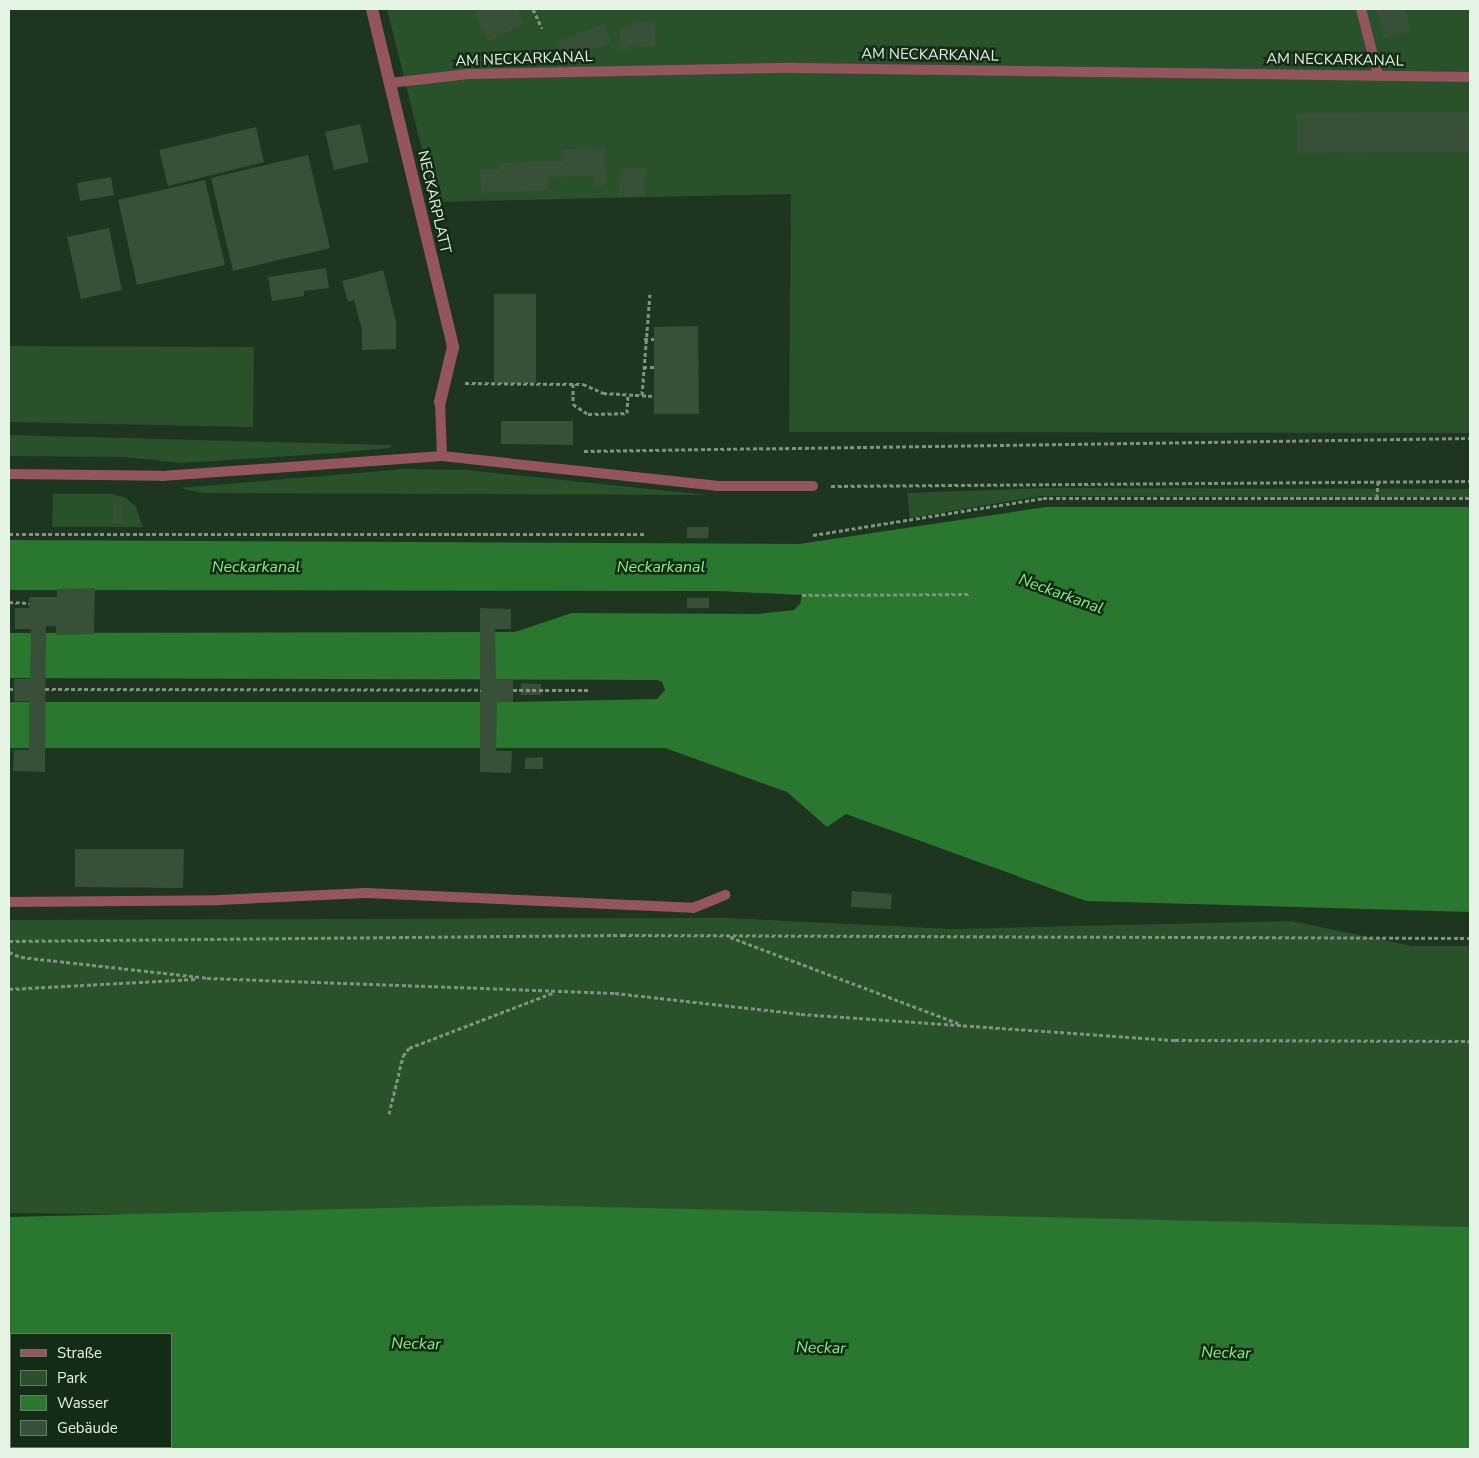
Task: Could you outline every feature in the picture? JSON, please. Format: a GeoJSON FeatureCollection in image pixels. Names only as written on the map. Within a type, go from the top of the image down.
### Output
{"type":"FeatureCollection","features":[{"type":"Feature","properties":{"kind":"street","name":"NECKARPLATT"},"geometry":{"type":"LineString","coordinates":[[372,9],[453,347],[440,402]]}},
{"type":"Feature","properties":{"kind":"lane"},"geometry":{"type":"LineString","coordinates":[[1361,9],[1378,75]]}},
{"type":"Feature","properties":{"kind":"lane","name":"AM NECKARKANAL"},"geometry":{"type":"LineString","coordinates":[[390,83],[468,74],[795,68],[1470,77]]}},
{"type":"Feature","properties":{"kind":"lane"},"geometry":{"type":"LineString","coordinates":[[440,402],[442,456]]}},
{"type":"Feature","properties":{"kind":"lane"},"geometry":{"type":"LineString","coordinates":[[9,474],[162,476],[442,456],[716,486],[813,486]]}},
{"type":"Feature","properties":{"kind":"lane"},"geometry":{"type":"LineString","coordinates":[[9,902],[218,900],[366,893],[693,908],[726,895]]}},
{"type":"Feature","properties":{"kind":"path"},"geometry":{"type":"LineString","coordinates":[[533,9],[542,28]]}},
{"type":"Feature","properties":{"kind":"path"},"geometry":{"type":"LineString","coordinates":[[642,395],[644,339],[650,322],[650,294]]}},
{"type":"Feature","properties":{"kind":"path"},"geometry":{"type":"LineString","coordinates":[[644,339],[654,340]]}},
{"type":"Feature","properties":{"kind":"path"},"geometry":{"type":"LineString","coordinates":[[643,367],[654,367]]}},
{"type":"Feature","properties":{"kind":"path"},"geometry":{"type":"LineString","coordinates":[[444,383],[573,384],[603,393],[654,396]]}},
{"type":"Feature","properties":{"kind":"path"},"geometry":{"type":"LineString","coordinates":[[573,384],[573,404],[588,414],[627,412],[628,394]]}},
{"type":"Feature","properties":{"kind":"path"},"geometry":{"type":"LineString","coordinates":[[574,454],[613,449],[1470,438]]}},
{"type":"Feature","properties":{"kind":"path"},"geometry":{"type":"LineString","coordinates":[[1377,498],[1378,480]]}},
{"type":"Feature","properties":{"kind":"path"},"geometry":{"type":"LineString","coordinates":[[813,486],[1378,480],[1470,481]]}},
{"type":"Feature","properties":{"kind":"path"},"geometry":{"type":"LineString","coordinates":[[813,535],[1043,498],[1470,498]]}},
{"type":"Feature","properties":{"kind":"path"},"geometry":{"type":"LineString","coordinates":[[9,534],[645,534]]}},
{"type":"Feature","properties":{"kind":"path"},"geometry":{"type":"LineString","coordinates":[[802,595],[970,594]]}},
{"type":"Feature","properties":{"kind":"path"},"geometry":{"type":"LineString","coordinates":[[9,602],[29,603]]}},
{"type":"Feature","properties":{"kind":"path"},"geometry":{"type":"LineString","coordinates":[[9,689],[14,689]]}},
{"type":"Feature","properties":{"kind":"path"},"geometry":{"type":"LineString","coordinates":[[45,689],[481,690]]}},
{"type":"Feature","properties":{"kind":"path"},"geometry":{"type":"LineString","coordinates":[[513,690],[589,690]]}},
{"type":"Feature","properties":{"kind":"path"},"geometry":{"type":"LineString","coordinates":[[9,941],[622,935],[728,937],[1470,938]]}},
{"type":"Feature","properties":{"kind":"path"},"geometry":{"type":"LineString","coordinates":[[728,937],[961,1025]]}},
{"type":"Feature","properties":{"kind":"path"},"geometry":{"type":"LineString","coordinates":[[9,952],[21,957],[207,978],[615,993],[801,1014],[1176,1040],[1470,1041]]}},
{"type":"Feature","properties":{"kind":"path"},"geometry":{"type":"LineString","coordinates":[[9,989],[207,978]]}},
{"type":"Feature","properties":{"kind":"path"},"geometry":{"type":"LineString","coordinates":[[389,1114],[403,1056],[409,1048],[558,991]]}},
{"type":"Feature","properties":{"kind":"green space"},"geometry":{"type":"Polygon","coordinates":[[[387,9],[1470,9],[1470,433],[789,432],[791,194],[435,202],[387,9]]]}},
{"type":"Feature","properties":{"kind":"green space"},"geometry":{"type":"Polygon","coordinates":[[[9,346],[254,347],[253,427],[9,422],[9,346]]]}},
{"type":"Feature","properties":{"kind":"green space"},"geometry":{"type":"Polygon","coordinates":[[[9,435],[392,445],[389,448],[335,453],[182,463],[124,457],[9,456],[9,435]]]}},
{"type":"Feature","properties":{"kind":"green space"},"geometry":{"type":"Polygon","coordinates":[[[404,469],[466,470],[707,495],[204,493],[179,488],[404,469]]]}},
{"type":"Feature","properties":{"kind":"green space"},"geometry":{"type":"Polygon","coordinates":[[[1042,488],[1470,489],[1470,497],[1041,496],[910,518],[907,493],[1042,488]]]}},
{"type":"Feature","properties":{"kind":"green space"},"geometry":{"type":"Polygon","coordinates":[[[53,494],[112,494],[126,498],[136,507],[143,527],[52,527],[53,494]]]}},
{"type":"Feature","properties":{"kind":"green space"},"geometry":{"type":"Polygon","coordinates":[[[726,918],[952,929],[1291,921],[1412,946],[1470,946],[1470,1236],[500,1218],[9,1213],[9,920],[726,918]]]}},
{"type":"Feature","properties":{"kind":"water","name":"Neckarkanal"},"geometry":{"type":"Polygon","coordinates":[[[1046,507],[1470,507],[1470,912],[1086,901],[846,814],[827,827],[787,792],[665,748],[9,748],[9,702],[513,702],[657,699],[665,690],[662,682],[657,680],[9,678],[9,633],[515,632],[572,613],[757,614],[794,610],[800,604],[802,595],[717,591],[9,590],[9,540],[799,544],[1046,507]]]}},
{"type":"Feature","properties":{"kind":"water","name":"Neckar"},"geometry":{"type":"Polygon","coordinates":[[[512,1205],[1470,1227],[1470,1449],[9,1449],[9,1217],[512,1205]]]}},
{"type":"Feature","properties":{"kind":"building"},"geometry":{"type":"Polygon","coordinates":[[[473,9],[517,9],[524,24],[488,41],[473,9]]]}},
{"type":"Feature","properties":{"kind":"building"},"geometry":{"type":"Polygon","coordinates":[[[1376,9],[1405,9],[1411,31],[1383,38],[1376,9]]]}},
{"type":"Feature","properties":{"kind":"building"},"geometry":{"type":"Polygon","coordinates":[[[632,21],[656,22],[655,47],[630,45],[630,50],[619,50],[621,26],[631,27],[632,21]]]}},
{"type":"Feature","properties":{"kind":"building"},"geometry":{"type":"Polygon","coordinates":[[[604,24],[611,43],[563,60],[557,42],[604,24]]]}},
{"type":"Feature","properties":{"kind":"building"},"geometry":{"type":"Polygon","coordinates":[[[1470,112],[1470,152],[1297,153],[1297,113],[1470,112]]]}},
{"type":"Feature","properties":{"kind":"building"},"geometry":{"type":"Polygon","coordinates":[[[360,124],[369,162],[334,170],[325,132],[360,124]]]}},
{"type":"Feature","properties":{"kind":"building"},"geometry":{"type":"Polygon","coordinates":[[[256,127],[264,162],[168,186],[159,150],[256,127]]]}},
{"type":"Feature","properties":{"kind":"building"},"geometry":{"type":"Polygon","coordinates":[[[605,148],[606,185],[595,186],[594,176],[549,177],[549,190],[481,193],[480,170],[500,169],[499,163],[564,161],[563,149],[605,148]]]}},
{"type":"Feature","properties":{"kind":"building"},"geometry":{"type":"Polygon","coordinates":[[[308,155],[330,248],[233,271],[211,178],[308,155]]]}},
{"type":"Feature","properties":{"kind":"building"},"geometry":{"type":"Polygon","coordinates":[[[620,168],[646,168],[645,196],[619,196],[620,168]]]}},
{"type":"Feature","properties":{"kind":"building"},"geometry":{"type":"Polygon","coordinates":[[[111,177],[114,195],[80,201],[77,183],[111,177]]]}},
{"type":"Feature","properties":{"kind":"building"},"geometry":{"type":"Polygon","coordinates":[[[205,180],[225,265],[137,285],[118,200],[205,180]]]}},
{"type":"Feature","properties":{"kind":"building"},"geometry":{"type":"Polygon","coordinates":[[[109,228],[122,290],[81,299],[67,237],[109,228]]]}},
{"type":"Feature","properties":{"kind":"building"},"geometry":{"type":"Polygon","coordinates":[[[326,268],[329,288],[304,291],[304,296],[272,301],[268,277],[326,268]]]}},
{"type":"Feature","properties":{"kind":"building"},"geometry":{"type":"Polygon","coordinates":[[[383,270],[396,321],[396,349],[362,350],[362,330],[354,300],[348,302],[342,281],[383,270]]]}},
{"type":"Feature","properties":{"kind":"building"},"geometry":{"type":"Polygon","coordinates":[[[494,294],[536,294],[536,383],[494,384],[494,294]]]}},
{"type":"Feature","properties":{"kind":"building"},"geometry":{"type":"Polygon","coordinates":[[[698,326],[699,414],[654,414],[654,327],[698,326]]]}},
{"type":"Feature","properties":{"kind":"building"},"geometry":{"type":"Polygon","coordinates":[[[501,421],[573,421],[573,445],[501,444],[501,421]]]}},
{"type":"Feature","properties":{"kind":"building"},"geometry":{"type":"Polygon","coordinates":[[[113,503],[123,504],[122,523],[113,523],[113,503]]]}},
{"type":"Feature","properties":{"kind":"building"},"geometry":{"type":"Polygon","coordinates":[[[687,527],[709,527],[708,538],[687,538],[687,527]]]}},
{"type":"Feature","properties":{"kind":"building"},"geometry":{"type":"Polygon","coordinates":[[[95,588],[94,634],[56,635],[56,626],[46,626],[45,772],[13,771],[14,750],[29,750],[29,701],[14,701],[14,679],[30,679],[31,629],[15,629],[15,608],[29,608],[29,597],[57,597],[57,589],[95,588]]]}},
{"type":"Feature","properties":{"kind":"building"},"geometry":{"type":"Polygon","coordinates":[[[687,598],[709,598],[709,608],[687,608],[687,598]]]}},
{"type":"Feature","properties":{"kind":"building"},"geometry":{"type":"Polygon","coordinates":[[[480,608],[511,609],[511,629],[495,629],[496,680],[513,679],[513,702],[497,702],[496,751],[512,751],[511,773],[480,772],[480,608]]]}},
{"type":"Feature","properties":{"kind":"building"},"geometry":{"type":"Polygon","coordinates":[[[521,683],[541,684],[541,695],[521,695],[521,683]]]}},
{"type":"Feature","properties":{"kind":"building"},"geometry":{"type":"Polygon","coordinates":[[[543,757],[543,769],[525,769],[525,758],[543,757]]]}},
{"type":"Feature","properties":{"kind":"building"},"geometry":{"type":"Polygon","coordinates":[[[75,849],[184,849],[183,888],[75,887],[75,849]]]}},
{"type":"Feature","properties":{"kind":"building"},"geometry":{"type":"Polygon","coordinates":[[[852,891],[892,894],[891,909],[851,907],[852,891]]]}}]}
